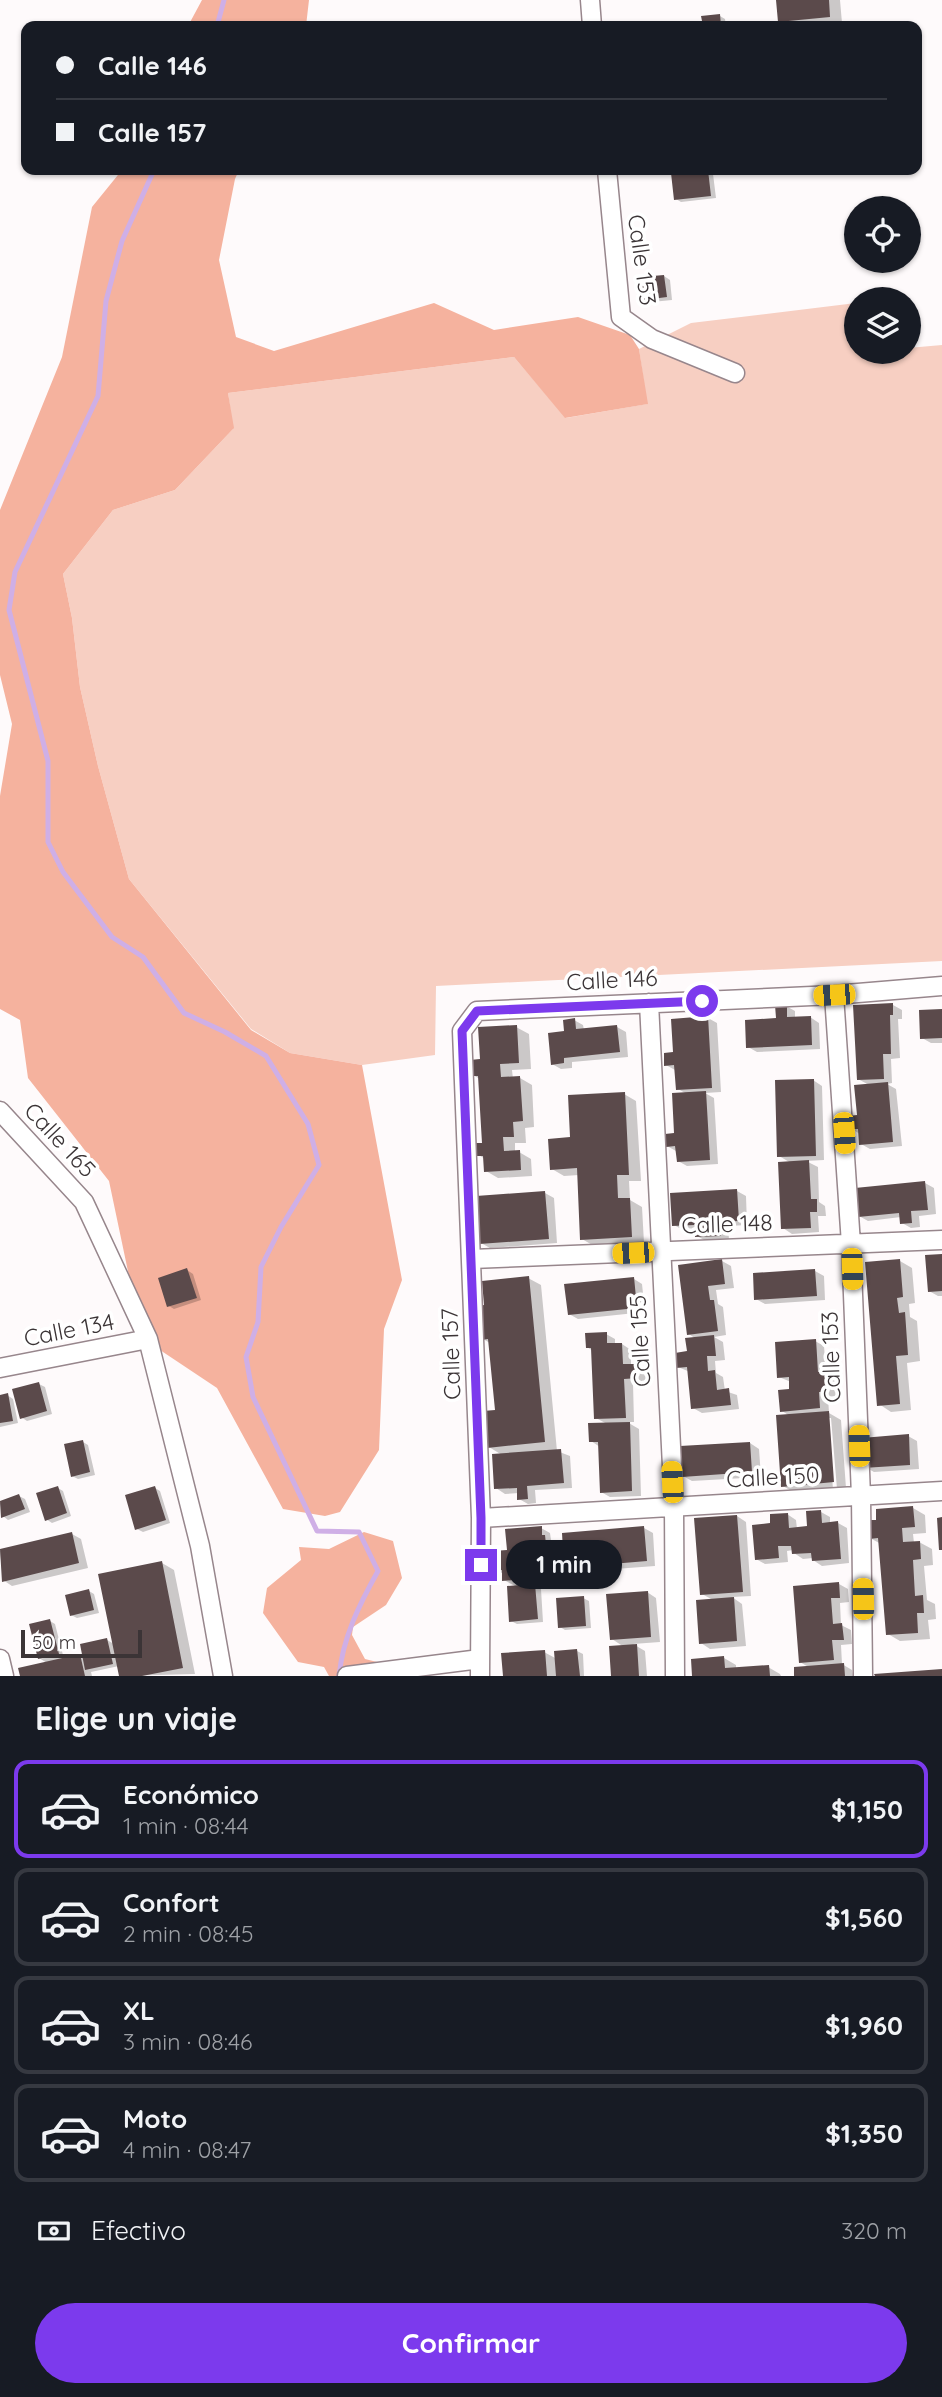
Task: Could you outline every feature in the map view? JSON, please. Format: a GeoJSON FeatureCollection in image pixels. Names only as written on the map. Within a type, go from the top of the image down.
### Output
{"type":"FeatureCollection","features":[{"type":"Feature","properties":{"kind":"street"},"geometry":{"type":"LineString","coordinates":[[590,0],[592,21]]}},
{"type":"Feature","properties":{"kind":"street","name":"Calle 153"},"geometry":{"type":"LineString","coordinates":[[607,175],[621,317],[652,340],[735,373]]}},
{"type":"Feature","properties":{"kind":"street","name":"Calle 146"},"geometry":{"type":"LineString","coordinates":[[462,1031],[477,1011],[834,995],[942,986]]}},
{"type":"Feature","properties":{"kind":"street","name":"Calle 153"},"geometry":{"type":"LineString","coordinates":[[834,995],[851,1244],[862,1496],[863,1676]]}},
{"type":"Feature","properties":{"kind":"street","name":"Calle 155"},"geometry":{"type":"LineString","coordinates":[[649,1003],[674,1507],[675,1676]]}},
{"type":"Feature","properties":{"kind":"street","name":"Calle 157"},"geometry":{"type":"LineString","coordinates":[[462,1031],[481,1518],[480,1668]]}},
{"type":"Feature","properties":{"kind":"street","name":"Calle 165"},"geometry":{"type":"LineString","coordinates":[[0,1111],[84,1202],[148,1339],[200,1546],[223,1676]]}},
{"type":"Feature","properties":{"kind":"street","name":"Calle 148"},"geometry":{"type":"LineString","coordinates":[[472,1259],[942,1240]]}},
{"type":"Feature","properties":{"kind":"street","name":"Calle 134"},"geometry":{"type":"LineString","coordinates":[[0,1368],[148,1339]]}},
{"type":"Feature","properties":{"kind":"street","name":"Calle 150"},"geometry":{"type":"LineString","coordinates":[[481,1518],[942,1491]]}},
{"type":"Feature","properties":{"kind":"street"},"geometry":{"type":"LineString","coordinates":[[0,1659],[4,1676]]}},
{"type":"Feature","properties":{"kind":"street"},"geometry":{"type":"LineString","coordinates":[[346,1676],[379,1670],[480,1668]]}},
{"type":"Feature","properties":{"kind":"shaded area"},"geometry":{"type":"Polygon","coordinates":[[[202,0],[309,0],[307,21],[191,21],[202,0]]]}},
{"type":"Feature","properties":{"kind":"shaded area"},"geometry":{"type":"Polygon","coordinates":[[[118,175],[237,175],[219,260],[236,337],[274,351],[434,303],[494,330],[578,317],[630,335],[639,349],[648,404],[565,418],[514,357],[228,393],[234,428],[175,490],[113,510],[63,574],[72,618],[80,687],[129,879],[251,1030],[290,1053],[362,1065],[402,1280],[384,1329],[379,1450],[340,1512],[325,1516],[283,1509],[217,1388],[142,1338],[109,1181],[28,1078],[20,1020],[0,1009],[0,796],[12,724],[0,675],[0,510],[62,357],[92,207],[118,175]]]}},
{"type":"Feature","properties":{"kind":"shaded area"},"geometry":{"type":"Polygon","coordinates":[[[844,304],[844,364],[921,364],[921,347],[942,345],[942,961],[436,986],[435,1055],[362,1065],[290,1053],[251,1029],[129,879],[80,687],[72,618],[63,574],[113,510],[175,490],[233,429],[228,393],[514,357],[566,418],[647,404],[639,349],[691,323],[844,304]]]}},
{"type":"Feature","properties":{"kind":"shaded area"},"geometry":{"type":"Polygon","coordinates":[[[364,1532],[393,1541],[402,1578],[386,1605],[353,1627],[352,1635],[365,1659],[397,1667],[404,1676],[329,1676],[324,1667],[298,1662],[263,1613],[267,1588],[301,1560],[299,1547],[329,1549],[364,1532]]]}},
{"type":"Feature","properties":{"kind":"building"},"geometry":{"type":"Polygon","coordinates":[[[776,0],[829,0],[830,17],[778,21],[776,0]]]}},
{"type":"Feature","properties":{"kind":"building"},"geometry":{"type":"Polygon","coordinates":[[[720,14],[721,21],[702,21],[701,16],[720,14]]]}},
{"type":"Feature","properties":{"kind":"building"},"geometry":{"type":"Polygon","coordinates":[[[671,175],[709,175],[711,196],[674,200],[671,175]]]}},
{"type":"Feature","properties":{"kind":"building"},"geometry":{"type":"Polygon","coordinates":[[[664,275],[667,297],[644,300],[641,277],[664,275]]]}},
{"type":"Feature","properties":{"kind":"building"},"geometry":{"type":"Polygon","coordinates":[[[893,1003],[893,1015],[890,1015],[891,1054],[883,1054],[884,1079],[857,1080],[853,1005],[893,1003]]]}},
{"type":"Feature","properties":{"kind":"building"},"geometry":{"type":"Polygon","coordinates":[[[787,1004],[787,1017],[811,1016],[812,1045],[746,1048],[745,1020],[776,1018],[775,1005],[787,1004]]]}},
{"type":"Feature","properties":{"kind":"building"},"geometry":{"type":"Polygon","coordinates":[[[942,1009],[942,1038],[920,1039],[919,1010],[942,1009]]]}},
{"type":"Feature","properties":{"kind":"building"},"geometry":{"type":"Polygon","coordinates":[[[708,1016],[712,1088],[676,1090],[674,1065],[664,1066],[664,1053],[673,1052],[671,1019],[708,1016]]]}},
{"type":"Feature","properties":{"kind":"building"},"geometry":{"type":"Polygon","coordinates":[[[575,1018],[576,1029],[617,1025],[620,1052],[564,1058],[564,1063],[551,1065],[548,1033],[564,1031],[563,1020],[575,1018]]]}},
{"type":"Feature","properties":{"kind":"building"},"geometry":{"type":"Polygon","coordinates":[[[517,1025],[519,1063],[500,1064],[501,1077],[520,1076],[523,1121],[513,1122],[514,1137],[503,1137],[504,1151],[520,1150],[521,1170],[484,1172],[483,1156],[477,1156],[476,1143],[482,1143],[478,1076],[471,1076],[470,1060],[480,1059],[478,1027],[517,1025]]]}},
{"type":"Feature","properties":{"kind":"building"},"geometry":{"type":"Polygon","coordinates":[[[814,1079],[816,1156],[777,1157],[775,1080],[814,1079]]]}},
{"type":"Feature","properties":{"kind":"building"},"geometry":{"type":"Polygon","coordinates":[[[888,1082],[893,1142],[859,1145],[858,1129],[849,1129],[848,1116],[857,1115],[854,1085],[888,1082]]]}},
{"type":"Feature","properties":{"kind":"building"},"geometry":{"type":"Polygon","coordinates":[[[706,1091],[710,1160],[677,1162],[675,1146],[666,1147],[665,1134],[674,1133],[672,1093],[706,1091]]]}},
{"type":"Feature","properties":{"kind":"building"},"geometry":{"type":"Polygon","coordinates":[[[625,1092],[629,1175],[617,1175],[618,1198],[630,1198],[632,1237],[580,1240],[577,1168],[550,1170],[548,1139],[570,1137],[568,1095],[625,1092]]]}},
{"type":"Feature","properties":{"kind":"building"},"geometry":{"type":"Polygon","coordinates":[[[809,1160],[811,1199],[817,1199],[817,1212],[810,1212],[811,1228],[781,1229],[778,1162],[809,1160]]]}},
{"type":"Feature","properties":{"kind":"building"},"geometry":{"type":"Polygon","coordinates":[[[925,1181],[928,1210],[911,1211],[912,1223],[900,1224],[899,1213],[858,1217],[855,1188],[925,1181]]]}},
{"type":"Feature","properties":{"kind":"building"},"geometry":{"type":"Polygon","coordinates":[[[737,1189],[739,1221],[720,1222],[721,1236],[695,1237],[694,1225],[672,1226],[670,1193],[737,1189]]]}},
{"type":"Feature","properties":{"kind":"building"},"geometry":{"type":"Polygon","coordinates":[[[545,1191],[549,1239],[479,1244],[476,1196],[545,1191]]]}},
{"type":"Feature","properties":{"kind":"building"},"geometry":{"type":"Polygon","coordinates":[[[942,1254],[942,1291],[928,1292],[925,1255],[942,1254]]]}},
{"type":"Feature","properties":{"kind":"building"},"geometry":{"type":"Polygon","coordinates":[[[722,1259],[725,1284],[708,1286],[710,1300],[714,1300],[718,1331],[687,1335],[678,1265],[722,1259]]]}},
{"type":"Feature","properties":{"kind":"building"},"geometry":{"type":"Polygon","coordinates":[[[900,1259],[903,1297],[897,1298],[899,1313],[905,1312],[908,1355],[896,1356],[900,1404],[877,1406],[865,1262],[900,1259]]]}},
{"type":"Feature","properties":{"kind":"building"},"geometry":{"type":"Polygon","coordinates":[[[187,1268],[197,1298],[167,1307],[158,1278],[187,1268]]]}},
{"type":"Feature","properties":{"kind":"building"},"geometry":{"type":"Polygon","coordinates":[[[815,1269],[817,1296],[754,1300],[753,1273],[815,1269]]]}},
{"type":"Feature","properties":{"kind":"building"},"geometry":{"type":"Polygon","coordinates":[[[529,1276],[545,1442],[487,1448],[483,1411],[495,1410],[488,1339],[481,1340],[478,1306],[484,1305],[482,1281],[529,1276]]]}},
{"type":"Feature","properties":{"kind":"building"},"geometry":{"type":"Polygon","coordinates":[[[634,1277],[637,1308],[568,1315],[564,1284],[634,1277]]]}},
{"type":"Feature","properties":{"kind":"building"},"geometry":{"type":"Polygon","coordinates":[[[607,1332],[607,1343],[622,1343],[623,1364],[637,1364],[638,1378],[624,1379],[626,1418],[594,1419],[591,1348],[586,1348],[585,1333],[607,1332]]]}},
{"type":"Feature","properties":{"kind":"building"},"geometry":{"type":"Polygon","coordinates":[[[714,1335],[716,1356],[707,1356],[708,1371],[715,1370],[717,1390],[729,1388],[731,1405],[691,1409],[687,1367],[676,1368],[675,1353],[687,1351],[685,1338],[714,1335]]]}},
{"type":"Feature","properties":{"kind":"building"},"geometry":{"type":"Polygon","coordinates":[[[816,1339],[818,1372],[826,1371],[827,1392],[819,1392],[820,1408],[780,1412],[778,1390],[789,1389],[789,1377],[777,1378],[775,1342],[816,1339]]]}},
{"type":"Feature","properties":{"kind":"building"},"geometry":{"type":"Polygon","coordinates":[[[39,1382],[47,1411],[20,1419],[12,1389],[39,1382]]]}},
{"type":"Feature","properties":{"kind":"building"},"geometry":{"type":"Polygon","coordinates":[[[8,1393],[13,1421],[0,1423],[0,1395],[8,1393]]]}},
{"type":"Feature","properties":{"kind":"building"},"geometry":{"type":"Polygon","coordinates":[[[829,1411],[834,1482],[781,1487],[776,1415],[829,1411]]]}},
{"type":"Feature","properties":{"kind":"building"},"geometry":{"type":"Polygon","coordinates":[[[630,1422],[632,1491],[600,1493],[598,1442],[589,1442],[588,1423],[630,1422]]]}},
{"type":"Feature","properties":{"kind":"building"},"geometry":{"type":"Polygon","coordinates":[[[909,1434],[910,1465],[863,1468],[862,1438],[909,1434]]]}},
{"type":"Feature","properties":{"kind":"building"},"geometry":{"type":"Polygon","coordinates":[[[83,1440],[90,1472],[71,1477],[64,1444],[83,1440]]]}},
{"type":"Feature","properties":{"kind":"building"},"geometry":{"type":"Polygon","coordinates":[[[750,1442],[752,1472],[682,1477],[680,1446],[750,1442]]]}},
{"type":"Feature","properties":{"kind":"building"},"geometry":{"type":"Polygon","coordinates":[[[561,1449],[564,1483],[527,1486],[528,1499],[517,1500],[517,1488],[494,1489],[492,1454],[561,1449]]]}},
{"type":"Feature","properties":{"kind":"building"},"geometry":{"type":"Polygon","coordinates":[[[58,1486],[67,1513],[45,1521],[36,1493],[58,1486]]]}},
{"type":"Feature","properties":{"kind":"building"},"geometry":{"type":"Polygon","coordinates":[[[155,1486],[166,1520],[135,1530],[125,1495],[155,1486]]]}},
{"type":"Feature","properties":{"kind":"building"},"geometry":{"type":"Polygon","coordinates":[[[19,1494],[25,1509],[1,1518],[0,1501],[19,1494]]]}},
{"type":"Feature","properties":{"kind":"building"},"geometry":{"type":"Polygon","coordinates":[[[913,1506],[915,1527],[902,1528],[903,1542],[920,1541],[921,1559],[913,1560],[915,1596],[923,1595],[924,1613],[917,1613],[918,1633],[886,1635],[878,1538],[869,1539],[867,1520],[876,1520],[876,1509],[913,1506]]]}},
{"type":"Feature","properties":{"kind":"building"},"geometry":{"type":"Polygon","coordinates":[[[821,1510],[822,1523],[838,1521],[841,1559],[812,1561],[811,1553],[792,1554],[791,1546],[778,1546],[779,1558],[755,1560],[752,1525],[770,1523],[770,1514],[788,1513],[789,1528],[807,1526],[806,1511],[821,1510]]]}},
{"type":"Feature","properties":{"kind":"building"},"geometry":{"type":"Polygon","coordinates":[[[737,1515],[743,1592],[700,1595],[694,1518],[737,1515]]]}},
{"type":"Feature","properties":{"kind":"building"},"geometry":{"type":"Polygon","coordinates":[[[942,1517],[942,1550],[939,1550],[937,1518],[942,1517]]]}},
{"type":"Feature","properties":{"kind":"building"},"geometry":{"type":"Polygon","coordinates":[[[542,1526],[547,1554],[537,1554],[539,1578],[502,1581],[502,1570],[494,1571],[493,1551],[507,1550],[505,1529],[542,1526]]]}},
{"type":"Feature","properties":{"kind":"building"},"geometry":{"type":"Polygon","coordinates":[[[644,1526],[647,1561],[564,1568],[562,1533],[644,1526]]]}},
{"type":"Feature","properties":{"kind":"building"},"geometry":{"type":"Polygon","coordinates":[[[72,1532],[79,1563],[2,1582],[0,1549],[72,1532]]]}},
{"type":"Feature","properties":{"kind":"building"},"geometry":{"type":"Polygon","coordinates":[[[162,1561],[183,1668],[142,1676],[119,1676],[98,1574],[162,1561]]]}},
{"type":"Feature","properties":{"kind":"building"},"geometry":{"type":"Polygon","coordinates":[[[839,1582],[840,1598],[831,1598],[833,1624],[842,1623],[844,1640],[832,1640],[834,1660],[799,1663],[793,1586],[839,1582]]]}},
{"type":"Feature","properties":{"kind":"building"},"geometry":{"type":"Polygon","coordinates":[[[535,1584],[538,1619],[509,1622],[507,1586],[535,1584]]]}},
{"type":"Feature","properties":{"kind":"building"},"geometry":{"type":"Polygon","coordinates":[[[89,1589],[94,1610],[70,1616],[65,1595],[89,1589]]]}},
{"type":"Feature","properties":{"kind":"building"},"geometry":{"type":"Polygon","coordinates":[[[648,1591],[651,1637],[610,1640],[606,1594],[648,1591]]]}},
{"type":"Feature","properties":{"kind":"building"},"geometry":{"type":"Polygon","coordinates":[[[584,1596],[586,1626],[558,1628],[556,1598],[584,1596]]]}},
{"type":"Feature","properties":{"kind":"building"},"geometry":{"type":"Polygon","coordinates":[[[734,1597],[737,1641],[699,1644],[696,1600],[734,1597]]]}},
{"type":"Feature","properties":{"kind":"building"},"geometry":{"type":"Polygon","coordinates":[[[50,1619],[59,1654],[38,1659],[29,1624],[50,1619]]]}},
{"type":"Feature","properties":{"kind":"building"},"geometry":{"type":"Polygon","coordinates":[[[107,1638],[113,1664],[85,1670],[80,1644],[107,1638]]]}},
{"type":"Feature","properties":{"kind":"building"},"geometry":{"type":"Polygon","coordinates":[[[637,1644],[639,1676],[611,1676],[609,1646],[637,1644]]]}},
{"type":"Feature","properties":{"kind":"building"},"geometry":{"type":"Polygon","coordinates":[[[577,1649],[580,1676],[556,1676],[554,1651],[577,1649]]]}},
{"type":"Feature","properties":{"kind":"building"},"geometry":{"type":"Polygon","coordinates":[[[545,1650],[547,1676],[503,1676],[501,1653],[545,1650]]]}},
{"type":"Feature","properties":{"kind":"building"},"geometry":{"type":"Polygon","coordinates":[[[80,1654],[85,1676],[20,1676],[18,1668],[80,1654]]]}},
{"type":"Feature","properties":{"kind":"building"},"geometry":{"type":"Polygon","coordinates":[[[724,1656],[725,1668],[769,1665],[770,1676],[692,1676],[691,1659],[724,1656]]]}},
{"type":"Feature","properties":{"kind":"building"},"geometry":{"type":"Polygon","coordinates":[[[844,1663],[845,1676],[794,1676],[794,1667],[844,1663]]]}},
{"type":"Feature","properties":{"kind":"building"},"geometry":{"type":"Polygon","coordinates":[[[942,1669],[942,1676],[874,1674],[942,1669]]]}},
{"type":"Feature","properties":{"kind":"waterway"},"geometry":{"type":"LineString","coordinates":[[218,21],[224,0]]}},
{"type":"Feature","properties":{"kind":"waterway"},"geometry":{"type":"LineString","coordinates":[[152,175],[122,241],[106,301],[98,396],[15,572],[9,610],[48,761],[48,842],[63,872],[112,937],[143,957],[184,1013],[225,1032],[266,1056],[308,1124],[319,1165],[281,1227],[261,1267],[258,1322],[246,1357],[253,1397],[317,1531],[359,1532],[378,1571],[353,1622],[344,1648],[339,1676]]}},
{"type":"Feature","properties":{"kind":"route"},"geometry":{"type":"LineString","coordinates":[[481,1565],[462,1031],[477,1011],[702,1001]]}}]}
